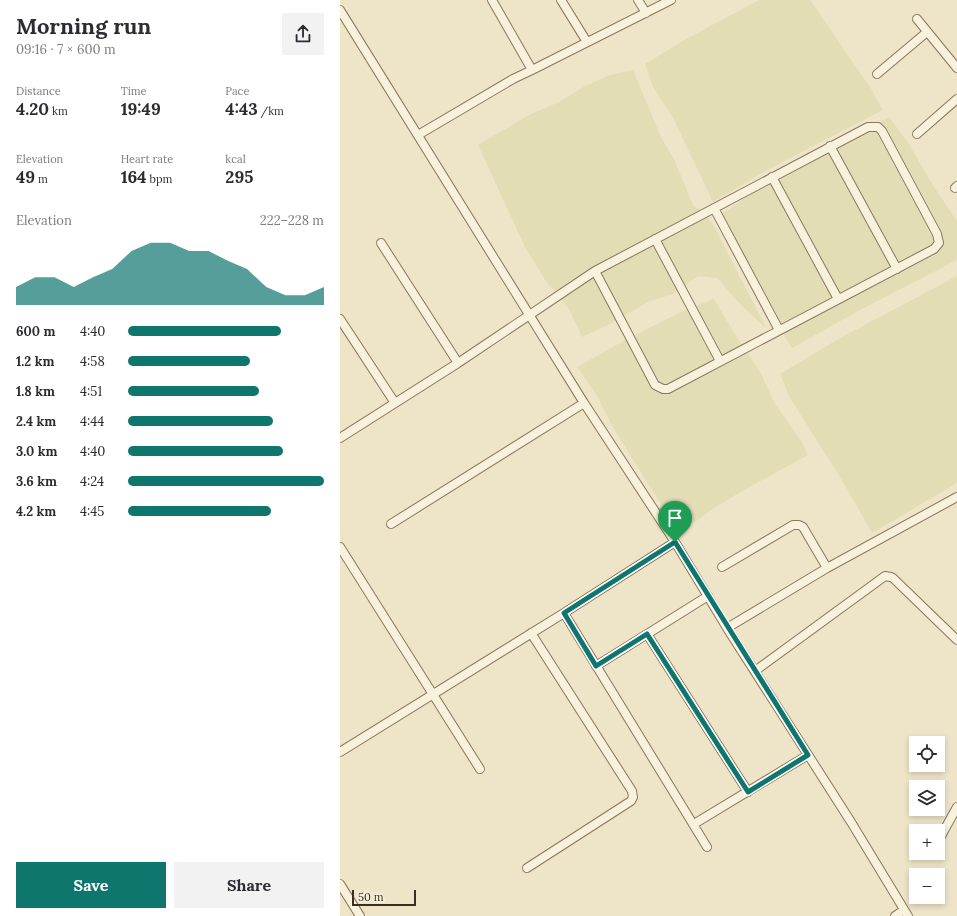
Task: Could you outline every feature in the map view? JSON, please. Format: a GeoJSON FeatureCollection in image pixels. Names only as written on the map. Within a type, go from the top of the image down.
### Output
{"type":"FeatureCollection","features":[{"type":"Feature","properties":{"kind":"street"},"geometry":{"type":"LineString","coordinates":[[492,0],[532,70]]}},
{"type":"Feature","properties":{"kind":"street"},"geometry":{"type":"LineString","coordinates":[[561,0],[587,42]]}},
{"type":"Feature","properties":{"kind":"street"},"geometry":{"type":"LineString","coordinates":[[638,0],[646,13]]}},
{"type":"Feature","properties":{"kind":"street"},"geometry":{"type":"LineString","coordinates":[[418,135],[514,79],[671,0]]}},
{"type":"Feature","properties":{"kind":"street"},"geometry":{"type":"LineString","coordinates":[[340,10],[584,403],[675,542],[855,828],[906,913],[895,916]]}},
{"type":"Feature","properties":{"kind":"street"},"geometry":{"type":"LineString","coordinates":[[917,19],[957,68]]}},
{"type":"Feature","properties":{"kind":"street"},"geometry":{"type":"LineString","coordinates":[[877,74],[927,32]]}},
{"type":"Feature","properties":{"kind":"street"},"geometry":{"type":"LineString","coordinates":[[917,134],[957,99]]}},
{"type":"Feature","properties":{"kind":"street"},"geometry":{"type":"LineString","coordinates":[[340,438],[458,363],[595,270],[868,127],[878,127],[885,138],[936,234],[939,243],[934,249],[897,269],[668,389],[659,388],[655,385],[595,270]]}},
{"type":"Feature","properties":{"kind":"street"},"geometry":{"type":"LineString","coordinates":[[830,146],[897,269]]}},
{"type":"Feature","properties":{"kind":"street"},"geometry":{"type":"LineString","coordinates":[[772,177],[838,300]]}},
{"type":"Feature","properties":{"kind":"street"},"geometry":{"type":"LineString","coordinates":[[714,208],[779,330]]}},
{"type":"Feature","properties":{"kind":"street"},"geometry":{"type":"LineString","coordinates":[[655,239],[720,361]]}},
{"type":"Feature","properties":{"kind":"street"},"geometry":{"type":"LineString","coordinates":[[381,243],[458,363]]}},
{"type":"Feature","properties":{"kind":"street"},"geometry":{"type":"LineString","coordinates":[[340,319],[395,403]]}},
{"type":"Feature","properties":{"kind":"street"},"geometry":{"type":"LineString","coordinates":[[391,524],[584,403]]}},
{"type":"Feature","properties":{"kind":"street"},"geometry":{"type":"LineString","coordinates":[[728,628],[827,568],[957,496]]}},
{"type":"Feature","properties":{"kind":"street"},"geometry":{"type":"LineString","coordinates":[[722,567],[793,525],[799,525],[803,527],[827,568]]}},
{"type":"Feature","properties":{"kind":"street"},"geometry":{"type":"LineString","coordinates":[[340,752],[564,613],[675,542]]}},
{"type":"Feature","properties":{"kind":"street"},"geometry":{"type":"LineString","coordinates":[[340,547],[480,768]]}},
{"type":"Feature","properties":{"kind":"street"},"geometry":{"type":"LineString","coordinates":[[755,671],[885,576],[893,578],[957,640]]}},
{"type":"Feature","properties":{"kind":"street"},"geometry":{"type":"LineString","coordinates":[[596,666],[708,596]]}},
{"type":"Feature","properties":{"kind":"street"},"geometry":{"type":"LineString","coordinates":[[564,613],[707,847]]}},
{"type":"Feature","properties":{"kind":"street"},"geometry":{"type":"LineString","coordinates":[[527,868],[631,801],[633,798],[630,789],[531,633]]}},
{"type":"Feature","properties":{"kind":"street"},"geometry":{"type":"LineString","coordinates":[[647,634],[748,792]]}},
{"type":"Feature","properties":{"kind":"street"},"geometry":{"type":"LineString","coordinates":[[694,824],[808,755]]}},
{"type":"Feature","properties":{"kind":"street"},"geometry":{"type":"LineString","coordinates":[[945,829],[957,807]]}},
{"type":"Feature","properties":{"kind":"street"},"geometry":{"type":"LineString","coordinates":[[340,884],[360,916]]}},
{"type":"Feature","properties":{"kind":"shaded area"},"geometry":{"type":"Polygon","coordinates":[[[759,0],[810,0],[872,90],[883,110],[767,170],[713,202],[673,118],[652,85],[645,64],[686,39],[759,0]]]}},
{"type":"Feature","properties":{"kind":"shaded area"},"geometry":{"type":"Polygon","coordinates":[[[633,70],[661,137],[674,159],[693,205],[704,212],[715,228],[766,328],[742,306],[717,278],[698,276],[673,294],[648,302],[608,325],[582,337],[569,309],[545,280],[525,247],[478,145],[529,115],[559,102],[585,86],[610,75],[633,70]]]}},
{"type":"Feature","properties":{"kind":"shaded area"},"geometry":{"type":"Polygon","coordinates":[[[889,117],[907,141],[934,187],[957,221],[957,260],[862,309],[792,348],[749,277],[722,214],[751,194],[889,117]]]}},
{"type":"Feature","properties":{"kind":"shaded area"},"geometry":{"type":"Polygon","coordinates":[[[957,276],[957,483],[872,533],[846,487],[789,396],[780,374],[840,338],[957,276]]]}},
{"type":"Feature","properties":{"kind":"shaded area"},"geometry":{"type":"Polygon","coordinates":[[[713,298],[760,372],[775,404],[801,441],[808,455],[744,490],[714,508],[698,520],[678,531],[615,431],[596,394],[577,367],[629,338],[685,310],[713,298]]]}},
{"type":"Feature","properties":{"kind":"route"},"geometry":{"type":"LineString","coordinates":[[675,542],[808,755],[748,792],[647,634],[596,666],[564,613],[675,542]]}}]}
